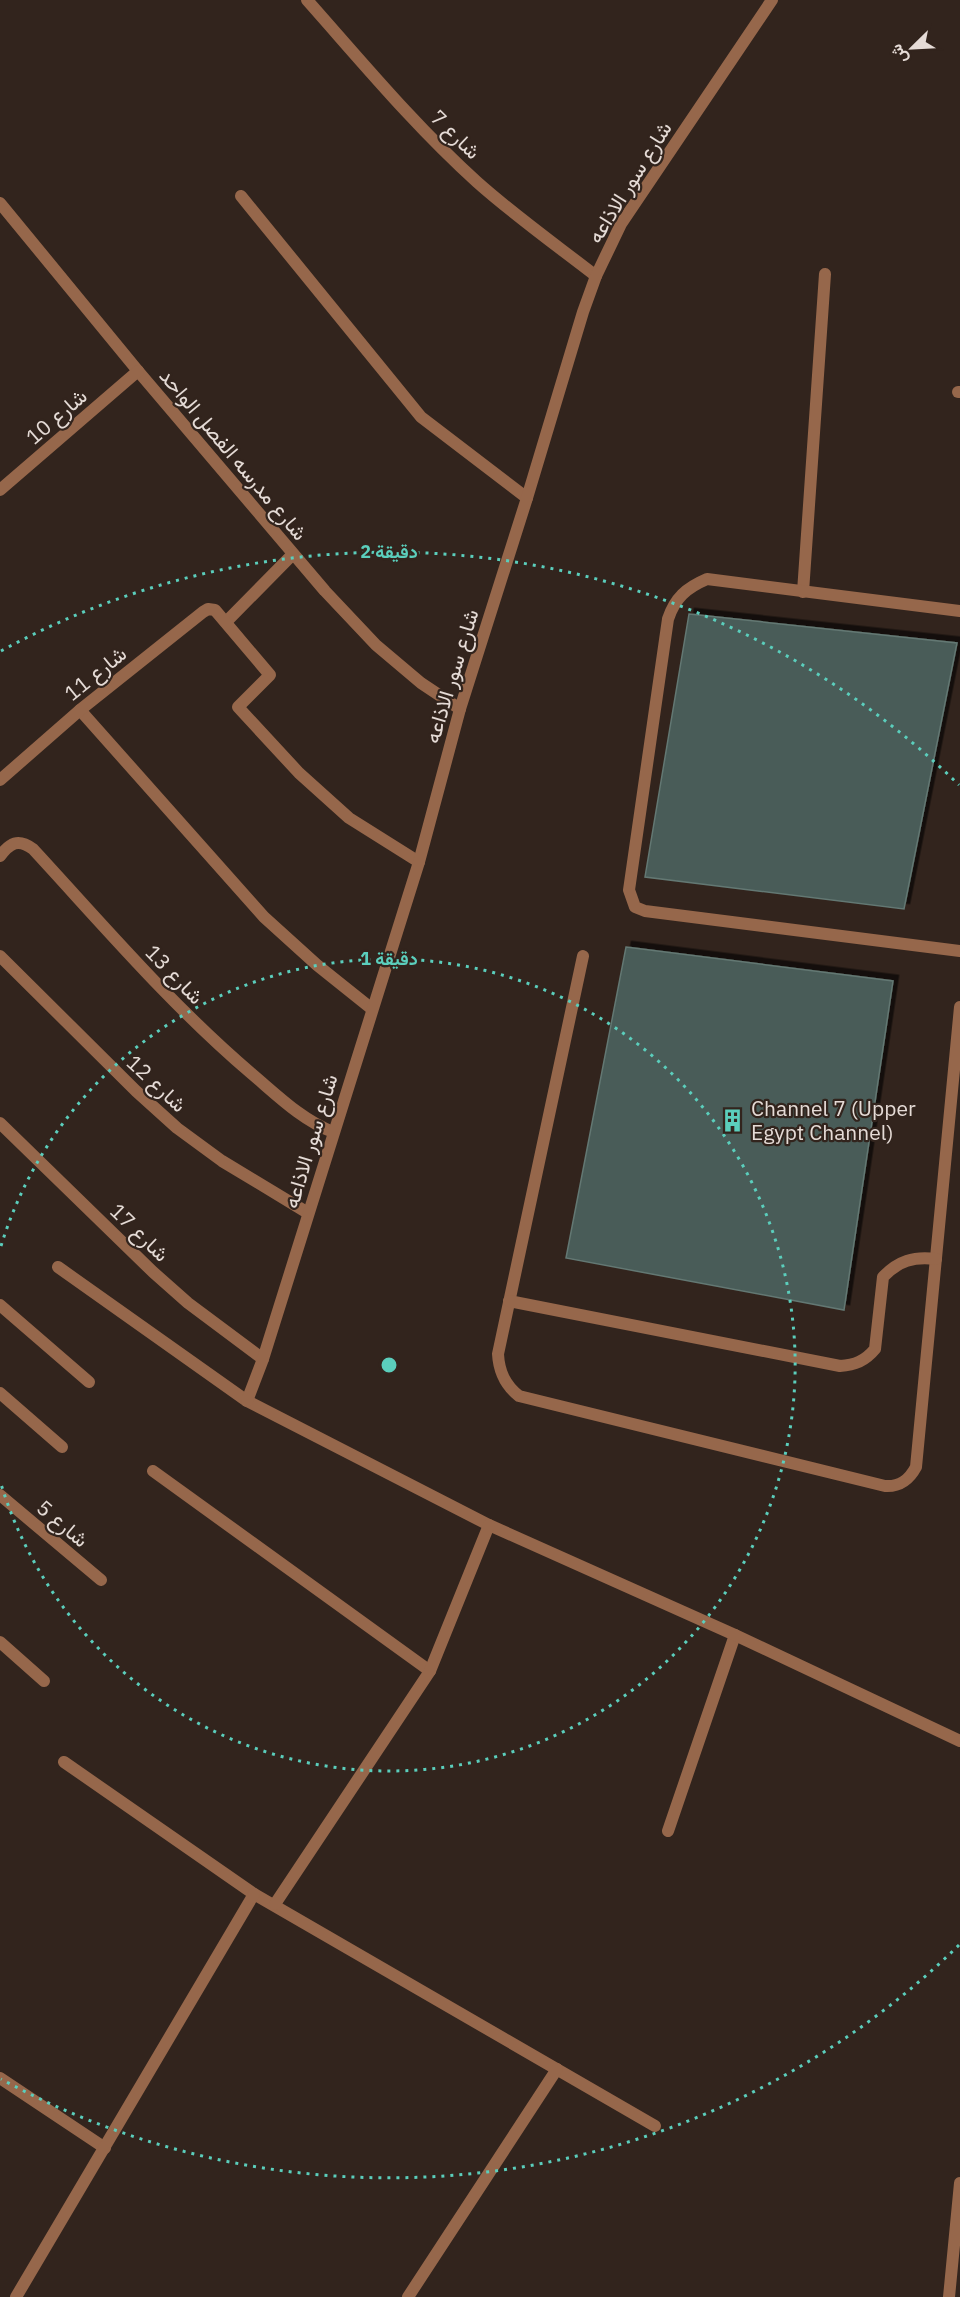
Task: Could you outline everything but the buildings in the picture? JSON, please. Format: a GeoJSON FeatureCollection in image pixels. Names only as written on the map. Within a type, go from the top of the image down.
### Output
{"type":"FeatureCollection","features":[{"type":"Feature","properties":{"kind":"street","name":"شارع 7"},"geometry":{"type":"LineString","coordinates":[[307,0],[437,145],[477,183],[596,276]]}},
{"type":"Feature","properties":{"kind":"street","name":"شارع سور الاذاعه"},"geometry":{"type":"LineString","coordinates":[[247,1401],[263,1359],[419,862],[460,709],[527,498],[582,312],[621,224],[772,0]]}},
{"type":"Feature","properties":{"kind":"street"},"geometry":{"type":"LineString","coordinates":[[242,196],[421,417],[527,498]]}},
{"type":"Feature","properties":{"kind":"street","name":"شارع مدرسه الفصل الواحد"},"geometry":{"type":"LineString","coordinates":[[0,203],[138,371],[325,591],[376,645],[421,683],[460,709]]}},
{"type":"Feature","properties":{"kind":"street"},"geometry":{"type":"LineString","coordinates":[[803,592],[825,274]]}},
{"type":"Feature","properties":{"kind":"street","name":"شارع 10"},"geometry":{"type":"LineString","coordinates":[[0,490],[138,371]]}},
{"type":"Feature","properties":{"kind":"street"},"geometry":{"type":"LineString","coordinates":[[293,554],[223,618],[270,675],[238,707],[299,773],[349,818],[419,862]]}},
{"type":"Feature","properties":{"kind":"street"},"geometry":{"type":"LineString","coordinates":[[960,611],[707,579],[681,594],[668,619],[629,890],[635,907],[645,911],[960,951]]}},
{"type":"Feature","properties":{"kind":"street","name":"شارع 11"},"geometry":{"type":"LineString","coordinates":[[0,780],[80,710],[203,612],[208,609],[223,618]]}},
{"type":"Feature","properties":{"kind":"street"},"geometry":{"type":"LineString","coordinates":[[80,710],[264,917],[317,965],[372,1009]]}},
{"type":"Feature","properties":{"kind":"street","name":"شارع 13"},"geometry":{"type":"LineString","coordinates":[[1,855],[8,845],[17,842],[25,843],[33,849],[151,979],[206,1034],[298,1113],[318,1126],[333,1132]]}},
{"type":"Feature","properties":{"kind":"street","name":"شارع 12"},"geometry":{"type":"LineString","coordinates":[[0,956],[136,1091],[177,1128],[222,1161],[308,1213]]}},
{"type":"Feature","properties":{"kind":"street"},"geometry":{"type":"LineString","coordinates":[[583,956],[498,1354],[506,1382],[519,1396],[892,1486],[906,1481],[916,1467],[960,1007]]}},
{"type":"Feature","properties":{"kind":"street","name":"شارع 17"},"geometry":{"type":"LineString","coordinates":[[0,1123],[171,1288],[225,1332],[263,1359]]}},
{"type":"Feature","properties":{"kind":"street"},"geometry":{"type":"LineString","coordinates":[[509,1301],[840,1366],[860,1362],[875,1349],[883,1277],[901,1262],[924,1258],[936,1260]]}},
{"type":"Feature","properties":{"kind":"street"},"geometry":{"type":"LineString","coordinates":[[58,1268],[247,1401],[489,1525],[735,1635],[960,1741]]}},
{"type":"Feature","properties":{"kind":"street"},"geometry":{"type":"LineString","coordinates":[[0,1305],[89,1382]]}},
{"type":"Feature","properties":{"kind":"street"},"geometry":{"type":"LineString","coordinates":[[0,1393],[62,1447]]}},
{"type":"Feature","properties":{"kind":"street"},"geometry":{"type":"LineString","coordinates":[[153,1471],[430,1671]]}},
{"type":"Feature","properties":{"kind":"street","name":"شارع 5"},"geometry":{"type":"LineString","coordinates":[[0,1495],[101,1580]]}},
{"type":"Feature","properties":{"kind":"street"},"geometry":{"type":"LineString","coordinates":[[275,1904],[430,1671],[489,1525]]}},
{"type":"Feature","properties":{"kind":"street"},"geometry":{"type":"LineString","coordinates":[[668,1831],[735,1635]]}},
{"type":"Feature","properties":{"kind":"street"},"geometry":{"type":"LineString","coordinates":[[0,1642],[44,1681]]}},
{"type":"Feature","properties":{"kind":"street"},"geometry":{"type":"LineString","coordinates":[[64,1762],[254,1894],[275,1904],[655,2126]]}},
{"type":"Feature","properties":{"kind":"street"},"geometry":{"type":"LineString","coordinates":[[16,2297],[254,1894]]}},
{"type":"Feature","properties":{"kind":"street"},"geometry":{"type":"LineString","coordinates":[[408,2297],[557,2069]]}},
{"type":"Feature","properties":{"kind":"street"},"geometry":{"type":"LineString","coordinates":[[0,2078],[105,2148]]}},
{"type":"Feature","properties":{"kind":"street"},"geometry":{"type":"LineString","coordinates":[[949,2297],[960,2183]]}},
{"type":"Feature","properties":{"kind":"place","name":"Channel 7 (Upper Egypt Channel)"},"geometry":{"type":"Point","coordinates":[733,1120]}}]}
